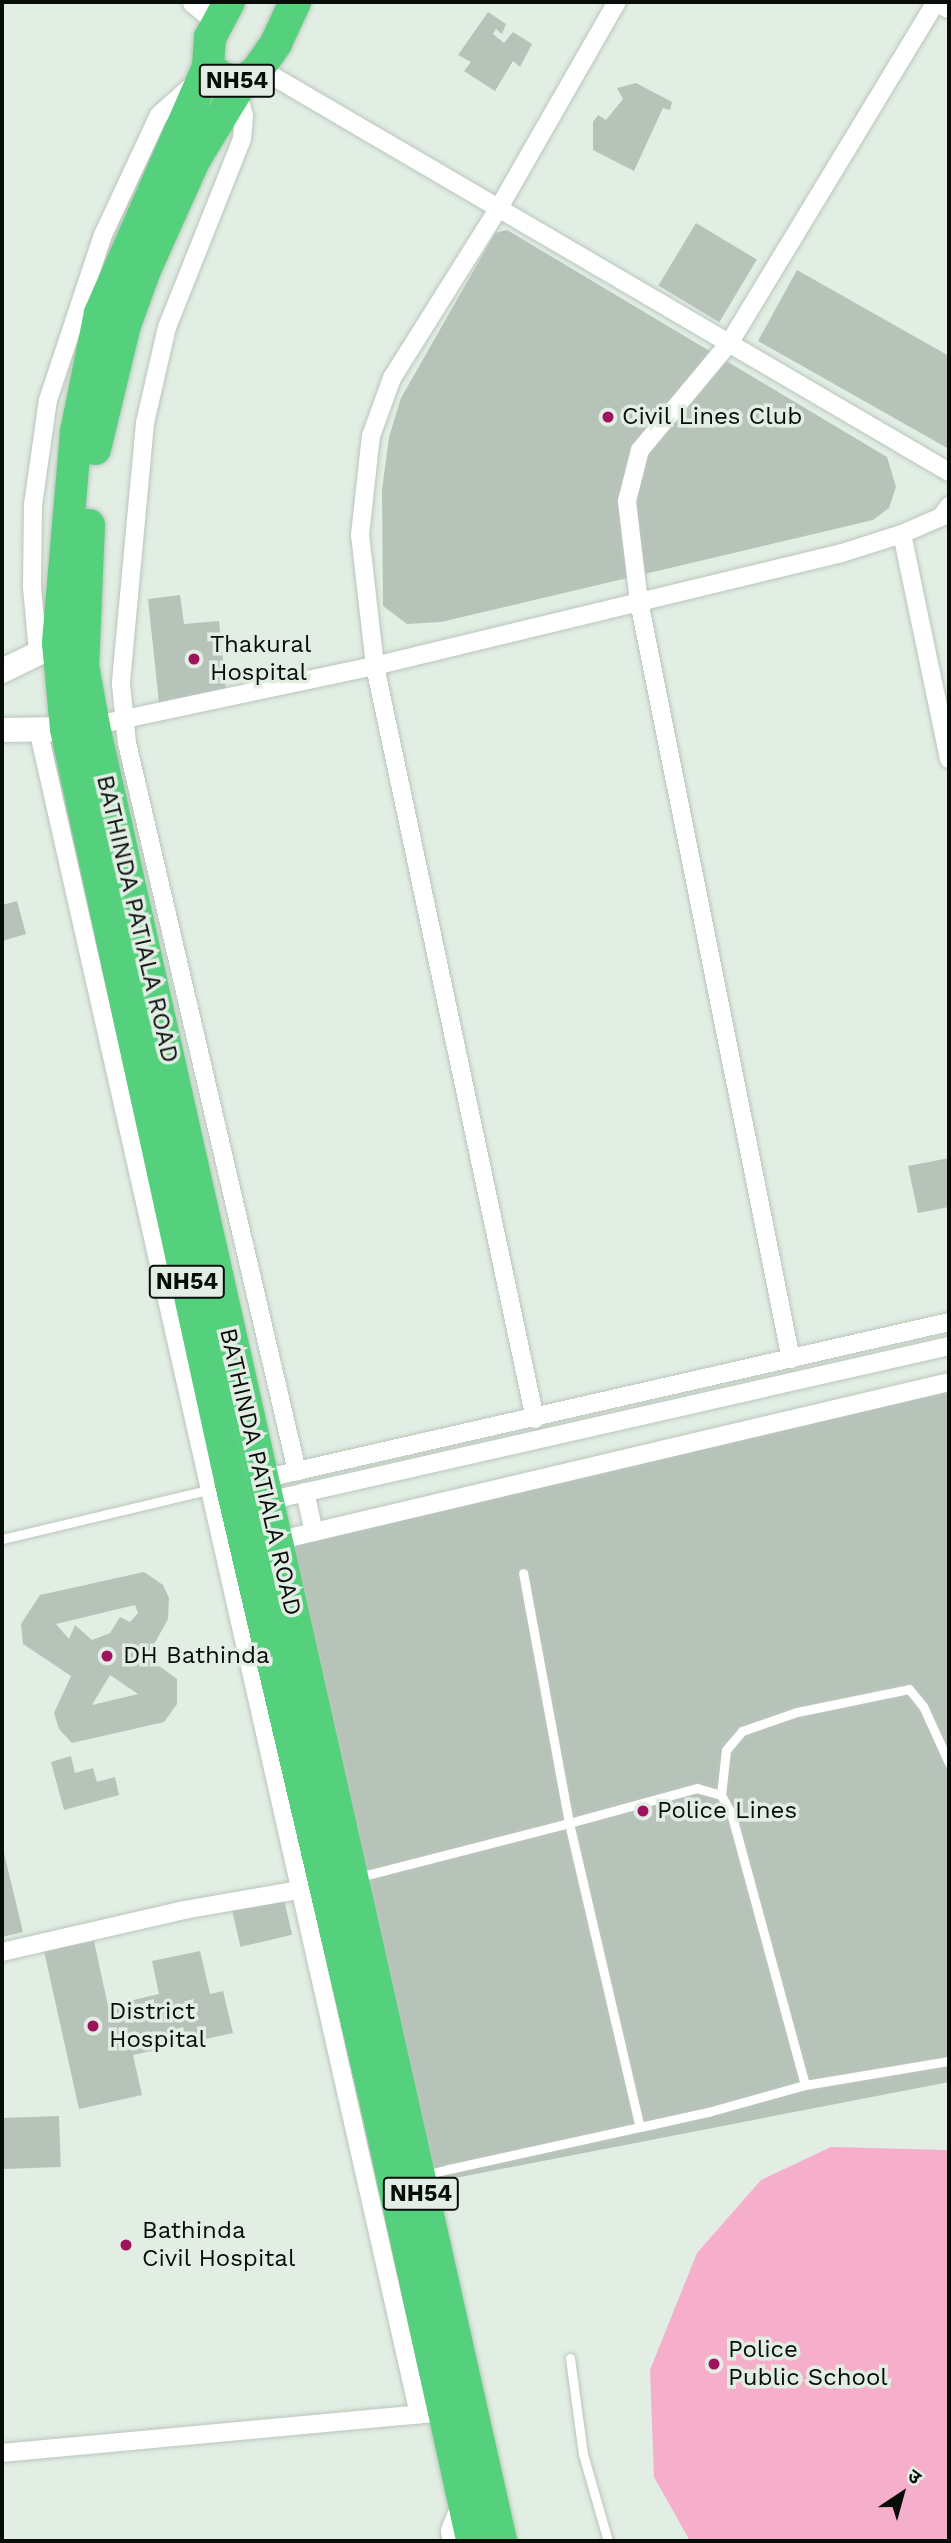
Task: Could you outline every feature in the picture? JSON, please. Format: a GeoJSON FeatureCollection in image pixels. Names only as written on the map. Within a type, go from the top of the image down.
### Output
{"type":"FeatureCollection","features":[{"type":"Feature","properties":{"kind":"highway","name":"NH54"},"geometry":{"type":"LineString","coordinates":[[60,642],[96,435],[125,325],[195,159],[246,80],[283,32],[295,2]]}},
{"type":"Feature","properties":{"kind":"highway","name":"NH54"},"geometry":{"type":"LineString","coordinates":[[214,8],[206,73],[100,313],[76,432],[60,642],[81,726],[220,1487],[440,2332],[432,2413],[472,2541]]}},
{"type":"Feature","properties":{"kind":"highway","name":"NH54"},"geometry":{"type":"LineString","coordinates":[[206,73],[222,78],[246,80]]}},
{"type":"Feature","properties":{"kind":"highway","name":"BATHINDA PATIALA ROAD"},"geometry":{"type":"LineString","coordinates":[[81,726],[276,1541],[325,1885],[417,2176],[440,2332],[494,2509]]}},
{"type":"Feature","properties":{"kind":"highway","name":"NH54"},"geometry":{"type":"LineString","coordinates":[[494,2509],[501,2541]]}},
{"type":"Feature","properties":{"kind":"street"},"geometry":{"type":"LineString","coordinates":[[283,32],[306,2]]}},
{"type":"Feature","properties":{"kind":"street"},"geometry":{"type":"LineString","coordinates":[[535,1419],[374,666],[360,535],[371,436],[393,378],[500,206],[617,2]]}},
{"type":"Feature","properties":{"kind":"street"},"geometry":{"type":"LineString","coordinates":[[791,1359],[639,602],[627,501],[640,450],[730,342],[936,2]]}},
{"type":"Feature","properties":{"kind":"street"},"geometry":{"type":"LineString","coordinates":[[942,2],[949,6]]}},
{"type":"Feature","properties":{"kind":"street"},"geometry":{"type":"LineString","coordinates":[[298,1471],[81,726],[122,631],[145,423],[167,327],[242,139],[246,80],[500,206],[949,472]]}},
{"type":"Feature","properties":{"kind":"street"},"geometry":{"type":"LineString","coordinates":[[2,730],[81,726],[374,666],[639,602],[902,534],[947,514]]}},
{"type":"Feature","properties":{"kind":"street"},"geometry":{"type":"LineString","coordinates":[[902,534],[949,759]]}},
{"type":"Feature","properties":{"kind":"street"},"geometry":{"type":"LineString","coordinates":[[2,671],[60,642]]}},
{"type":"Feature","properties":{"kind":"street"},"geometry":{"type":"LineString","coordinates":[[264,1490],[298,1471],[535,1419],[949,1322]]}},
{"type":"Feature","properties":{"kind":"street"},"geometry":{"type":"LineString","coordinates":[[264,1490],[306,1492],[949,1346]]}},
{"type":"Feature","properties":{"kind":"street"},"geometry":{"type":"LineString","coordinates":[[276,1541],[949,1382]]}},
{"type":"Feature","properties":{"kind":"street"},"geometry":{"type":"LineString","coordinates":[[306,1492],[314,1532]]}},
{"type":"Feature","properties":{"kind":"street"},"geometry":{"type":"LineString","coordinates":[[2,1952],[184,1910],[325,1885],[432,2413],[2,2453]]}},
{"type":"Feature","properties":{"kind":"street"},"geometry":{"type":"LineString","coordinates":[[455,2541],[453,2531],[463,2506]]}},
{"type":"Feature","properties":{"kind":"street"},"geometry":{"type":"LineString","coordinates":[[494,2509],[516,2541]]}},
{"type":"Feature","properties":{"kind":"lane"},"geometry":{"type":"LineString","coordinates":[[2,1539],[220,1487]]}},
{"type":"Feature","properties":{"kind":"lane"},"geometry":{"type":"LineString","coordinates":[[523,1573],[569,1823],[640,2127]]}},
{"type":"Feature","properties":{"kind":"lane"},"geometry":{"type":"LineString","coordinates":[[805,2085],[778,1975],[731,1813],[721,1795],[726,1750],[743,1731],[797,1712],[909,1689],[923,1706],[949,1763]]}},
{"type":"Feature","properties":{"kind":"lane"},"geometry":{"type":"LineString","coordinates":[[325,1885],[697,1788],[721,1795]]}},
{"type":"Feature","properties":{"kind":"lane"},"geometry":{"type":"LineString","coordinates":[[417,2176],[640,2127],[805,2085],[949,2061]]}},
{"type":"Feature","properties":{"kind":"lane"},"geometry":{"type":"LineString","coordinates":[[570,2358],[583,2454],[608,2541]]}},
{"type":"Feature","properties":{"kind":"shaded area"},"geometry":{"type":"Polygon","coordinates":[[[831,2147],[949,2150],[949,2541],[690,2541],[654,2477],[650,2370],[697,2253],[761,2180],[831,2147]]]}},
{"type":"Feature","properties":{"kind":"building"},"geometry":{"type":"Polygon","coordinates":[[[488,12],[506,24],[502,34],[496,29],[493,34],[504,43],[513,32],[532,44],[520,67],[513,61],[495,91],[464,71],[471,62],[458,55],[488,12]]]}},
{"type":"Feature","properties":{"kind":"building"},"geometry":{"type":"Polygon","coordinates":[[[636,83],[672,102],[670,110],[663,108],[634,171],[593,150],[593,122],[598,115],[606,120],[623,99],[617,88],[636,83]]]}},
{"type":"Feature","properties":{"kind":"building"},"geometry":{"type":"Polygon","coordinates":[[[696,223],[757,260],[719,322],[658,286],[696,223]]]}},
{"type":"Feature","properties":{"kind":"building","name":"Civil Lines Club"},"geometry":{"type":"Polygon","coordinates":[[[507,230],[887,457],[896,487],[889,508],[873,520],[441,622],[407,624],[383,606],[382,490],[389,437],[401,398],[495,233],[507,230]]]}},
{"type":"Feature","properties":{"kind":"building"},"geometry":{"type":"Polygon","coordinates":[[[797,270],[949,356],[949,449],[758,341],[797,270]]]}},
{"type":"Feature","properties":{"kind":"building"},"geometry":{"type":"Polygon","coordinates":[[[180,595],[184,624],[219,621],[226,689],[159,703],[148,599],[180,595]]]}},
{"type":"Feature","properties":{"kind":"building"},"geometry":{"type":"Polygon","coordinates":[[[17,901],[26,934],[2,941],[2,905],[17,901]]]}},
{"type":"Feature","properties":{"kind":"building"},"geometry":{"type":"Polygon","coordinates":[[[949,1158],[949,1207],[918,1213],[908,1166],[949,1158]]]}},
{"type":"Feature","properties":{"kind":"building","name":"Police Lines"},"geometry":{"type":"Polygon","coordinates":[[[949,1384],[949,2082],[419,2185],[276,1541],[949,1384]]]}},
{"type":"Feature","properties":{"kind":"building"},"geometry":{"type":"Polygon","coordinates":[[[144,1572],[163,1585],[169,1598],[168,1619],[147,1657],[177,1679],[177,1704],[164,1722],[72,1743],[59,1729],[54,1713],[71,1676],[23,1644],[21,1624],[40,1595],[144,1572]],[[135,1605],[56,1624],[69,1639],[75,1625],[92,1640],[110,1633],[120,1617],[130,1622],[138,1613],[135,1605]],[[110,1675],[92,1705],[138,1694],[110,1675]]]}},
{"type":"Feature","properties":{"kind":"building"},"geometry":{"type":"Polygon","coordinates":[[[71,1756],[75,1773],[93,1768],[97,1782],[115,1777],[119,1795],[64,1810],[51,1762],[71,1756]]]}},
{"type":"Feature","properties":{"kind":"building"},"geometry":{"type":"Polygon","coordinates":[[[2,1845],[23,1932],[2,1937],[2,1845]]]}},
{"type":"Feature","properties":{"kind":"building"},"geometry":{"type":"Polygon","coordinates":[[[282,1891],[292,1935],[240,1947],[230,1903],[282,1891]]]}},
{"type":"Feature","properties":{"kind":"building"},"geometry":{"type":"Polygon","coordinates":[[[94,1941],[108,2006],[159,1994],[152,1961],[200,1951],[210,1994],[223,1991],[233,2033],[133,2055],[142,2095],[79,2109],[44,1951],[94,1941]]]}},
{"type":"Feature","properties":{"kind":"building"},"geometry":{"type":"Polygon","coordinates":[[[59,2116],[61,2167],[4,2169],[2,2118],[59,2116]]]}},
{"type":"Feature","properties":{"kind":"place","name":"Civil Lines Club"},"geometry":{"type":"Point","coordinates":[608,417]}},
{"type":"Feature","properties":{"kind":"place","name":"Thakural Hospital"},"geometry":{"type":"Point","coordinates":[194,659]}},
{"type":"Feature","properties":{"kind":"place","name":"DH Bathinda"},"geometry":{"type":"Point","coordinates":[107,1656]}},
{"type":"Feature","properties":{"kind":"place","name":"Police Lines"},"geometry":{"type":"Point","coordinates":[643,1811]}},
{"type":"Feature","properties":{"kind":"place","name":"District Hospital"},"geometry":{"type":"Point","coordinates":[93,2026]}},
{"type":"Feature","properties":{"kind":"place","name":"Bathinda Civil Hospital"},"geometry":{"type":"Point","coordinates":[126,2245]}},
{"type":"Feature","properties":{"kind":"place","name":"Police Public School"},"geometry":{"type":"Point","coordinates":[714,2364]}}]}
